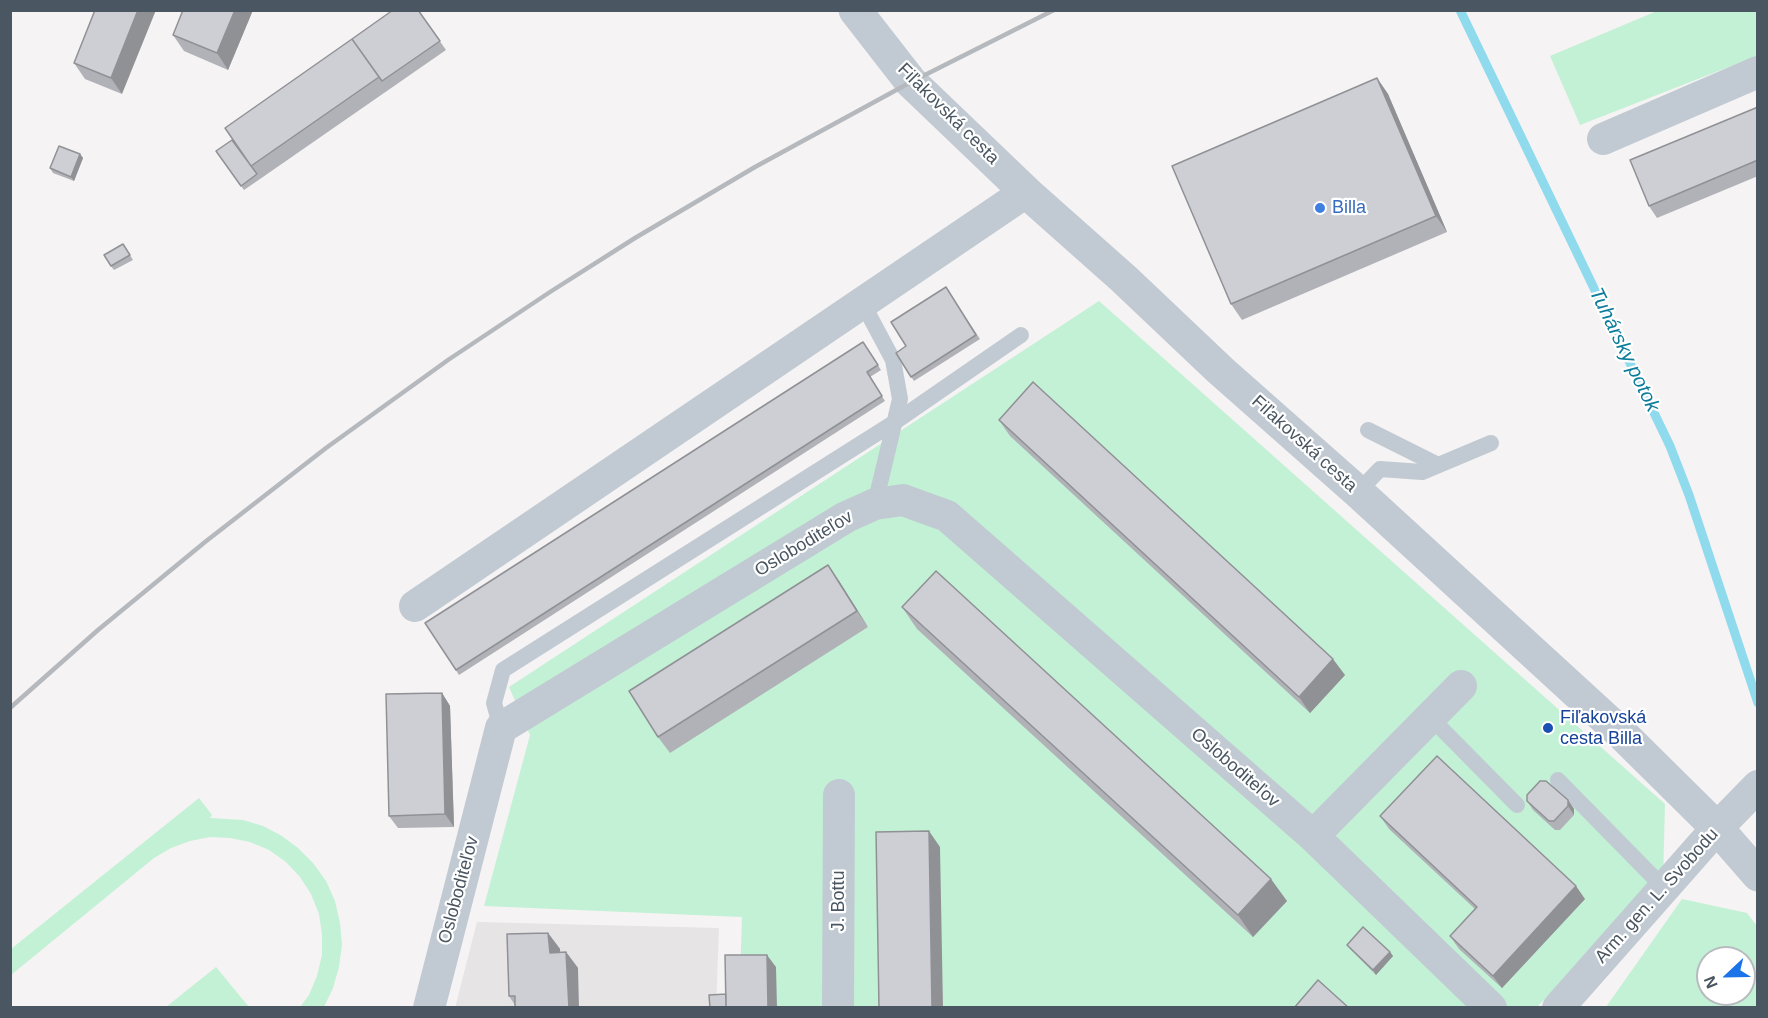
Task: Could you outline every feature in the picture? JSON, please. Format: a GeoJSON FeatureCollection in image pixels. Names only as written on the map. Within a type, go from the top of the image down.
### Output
{"type":"FeatureCollection","features":[{"type":"Feature","properties":{"kind":"street","name":"Fiľakovská cesta"},"geometry":{"type":"LineString","coordinates":[[855,10],[911,82],[1026,192],[1124,279],[1220,370],[1369,480],[1717,828],[1758,875]]}},
{"type":"Feature","properties":{"kind":"street"},"geometry":{"type":"LineString","coordinates":[[1604,139],[1758,72]]}},
{"type":"Feature","properties":{"kind":"street"},"geometry":{"type":"LineString","coordinates":[[415,606],[1026,192]]}},
{"type":"Feature","properties":{"kind":"street","name":"Osloboditeľov"},"geometry":{"type":"LineString","coordinates":[[429,1008],[501,728],[846,517],[875,504],[903,500],[947,516],[1313,836],[1491,1008]]}},
{"type":"Feature","properties":{"kind":"street"},"geometry":{"type":"LineString","coordinates":[[1313,836],[1461,686]]}},
{"type":"Feature","properties":{"kind":"street","name":"Arm. gen. L. Svobodu"},"geometry":{"type":"LineString","coordinates":[[1558,1008],[1717,828],[1758,786]]}},
{"type":"Feature","properties":{"kind":"street","name":"J. Bottu"},"geometry":{"type":"LineString","coordinates":[[838,1008],[839,795]]}},
{"type":"Feature","properties":{"kind":"lane"},"geometry":{"type":"LineString","coordinates":[[862,302],[893,360],[900,399],[875,504]]}},
{"type":"Feature","properties":{"kind":"lane"},"geometry":{"type":"LineString","coordinates":[[501,728],[494,704],[503,670],[895,422],[1021,335]]}},
{"type":"Feature","properties":{"kind":"lane"},"geometry":{"type":"LineString","coordinates":[[1368,430],[1441,464]]}},
{"type":"Feature","properties":{"kind":"lane"},"geometry":{"type":"LineString","coordinates":[[1369,480],[1422,472],[1491,443]]}},
{"type":"Feature","properties":{"kind":"lane"},"geometry":{"type":"LineString","coordinates":[[1430,717],[1516,805]]}},
{"type":"Feature","properties":{"kind":"lane"},"geometry":{"type":"LineString","coordinates":[[1558,780],[1664,888]]}},
{"type":"Feature","properties":{"kind":"shaded area"},"geometry":{"type":"Polygon","coordinates":[[[477,922],[719,928],[716,1007],[455,1008],[477,922]]]}},
{"type":"Feature","properties":{"kind":"green space"},"geometry":{"type":"Polygon","coordinates":[[[1657,11],[1757,11],[1757,56],[1580,125],[1550,56],[1657,11]]]}},
{"type":"Feature","properties":{"kind":"green space"},"geometry":{"type":"Polygon","coordinates":[[[1099,301],[1665,804],[1663,879],[1537,1007],[739,1007],[742,917],[484,906],[530,735],[509,687],[1099,301]]]}},
{"type":"Feature","properties":{"kind":"green space"},"geometry":{"type":"Polygon","coordinates":[[[199,798],[212,815],[210,818],[243,820],[263,826],[282,836],[313,863],[326,881],[335,901],[342,945],[333,988],[324,1007],[300,1007],[309,995],[322,955],[319,914],[311,894],[286,862],[269,850],[250,842],[230,838],[210,837],[190,841],[154,858],[11,975],[11,949],[199,798]]]}},
{"type":"Feature","properties":{"kind":"green space"},"geometry":{"type":"Polygon","coordinates":[[[1682,899],[1747,913],[1757,926],[1757,1007],[1606,1007],[1682,899]]]}},
{"type":"Feature","properties":{"kind":"green space"},"geometry":{"type":"Polygon","coordinates":[[[216,967],[249,1007],[166,1007],[216,967]]]}},
{"type":"Feature","properties":{"kind":"building"},"geometry":{"type":"Polygon","coordinates":[[[95,10],[138,10],[111,78],[74,63],[95,10]]]}},
{"type":"Feature","properties":{"kind":"building"},"geometry":{"type":"Polygon","coordinates":[[[183,10],[235,10],[217,53],[173,35],[183,10]]]}},
{"type":"Feature","properties":{"kind":"building"},"geometry":{"type":"Polygon","coordinates":[[[393,10],[418,10],[440,41],[382,81],[352,39],[393,10]]]}},
{"type":"Feature","properties":{"kind":"building"},"geometry":{"type":"Polygon","coordinates":[[[352,39],[379,77],[251,166],[225,128],[352,39]]]}},
{"type":"Feature","properties":{"kind":"building"},"geometry":{"type":"Polygon","coordinates":[[[1377,78],[1436,216],[1231,304],[1172,166],[1377,78]]]}},
{"type":"Feature","properties":{"kind":"building"},"geometry":{"type":"Polygon","coordinates":[[[1758,107],[1758,160],[1649,206],[1630,160],[1758,107]]]}},
{"type":"Feature","properties":{"kind":"building"},"geometry":{"type":"Polygon","coordinates":[[[232,140],[257,174],[241,186],[216,151],[232,140]]]}},
{"type":"Feature","properties":{"kind":"building"},"geometry":{"type":"Polygon","coordinates":[[[59,146],[80,154],[71,177],[50,168],[59,146]]]}},
{"type":"Feature","properties":{"kind":"building"},"geometry":{"type":"Polygon","coordinates":[[[123,244],[130,255],[111,266],[104,255],[123,244]]]}},
{"type":"Feature","properties":{"kind":"building"},"geometry":{"type":"Polygon","coordinates":[[[946,287],[976,335],[911,377],[896,353],[906,346],[891,322],[946,287]]]}},
{"type":"Feature","properties":{"kind":"building"},"geometry":{"type":"Polygon","coordinates":[[[863,342],[878,365],[867,372],[882,396],[456,670],[425,623],[863,342]]]}},
{"type":"Feature","properties":{"kind":"building"},"geometry":{"type":"Polygon","coordinates":[[[1033,382],[1333,659],[1299,697],[999,420],[1033,382]]]}},
{"type":"Feature","properties":{"kind":"building"},"geometry":{"type":"Polygon","coordinates":[[[828,565],[857,611],[658,737],[629,691],[828,565]]]}},
{"type":"Feature","properties":{"kind":"building"},"geometry":{"type":"Polygon","coordinates":[[[936,571],[1271,879],[1238,915],[902,607],[936,571]]]}},
{"type":"Feature","properties":{"kind":"building"},"geometry":{"type":"Polygon","coordinates":[[[442,693],[445,814],[389,816],[386,694],[442,693]]]}},
{"type":"Feature","properties":{"kind":"building"},"geometry":{"type":"Polygon","coordinates":[[[1437,756],[1576,886],[1493,976],[1450,936],[1477,907],[1380,816],[1437,756]]]}},
{"type":"Feature","properties":{"kind":"building"},"geometry":{"type":"Polygon","coordinates":[[[1540,781],[1546,781],[1568,800],[1568,806],[1554,821],[1549,821],[1527,801],[1527,795],[1540,781]]]}},
{"type":"Feature","properties":{"kind":"building"},"geometry":{"type":"Polygon","coordinates":[[[929,831],[932,1008],[879,1008],[876,832],[929,831]]]}},
{"type":"Feature","properties":{"kind":"building"},"geometry":{"type":"Polygon","coordinates":[[[1363,927],[1390,952],[1373,970],[1347,945],[1363,927]]]}},
{"type":"Feature","properties":{"kind":"building"},"geometry":{"type":"Polygon","coordinates":[[[548,933],[550,953],[566,952],[569,1008],[515,1008],[515,996],[509,996],[507,934],[548,933]]]}},
{"type":"Feature","properties":{"kind":"building"},"geometry":{"type":"Polygon","coordinates":[[[725,955],[767,955],[768,1008],[726,1008],[725,955]]]}},
{"type":"Feature","properties":{"kind":"building"},"geometry":{"type":"Polygon","coordinates":[[[1318,980],[1349,1008],[1294,1008],[1318,980]]]}},
{"type":"Feature","properties":{"kind":"building"},"geometry":{"type":"Polygon","coordinates":[[[726,994],[726,1008],[710,1008],[709,995],[726,994]]]}},
{"type":"Feature","properties":{"kind":"waterway","name":"Tuhársky potok"},"geometry":{"type":"LineString","coordinates":[[1460,10],[1670,446],[1689,495],[1758,703]]}},
{"type":"Feature","properties":{"kind":"railway"},"geometry":{"type":"LineString","coordinates":[[10,708],[98,630],[205,542],[326,448],[448,360],[635,238],[755,167],[911,82],[1054,10]]}},
{"type":"Feature","properties":{"kind":"place","name":"Billa"},"geometry":{"type":"Point","coordinates":[1320,208]}},
{"type":"Feature","properties":{"kind":"place","name":"Fiľakovská cesta Billa"},"geometry":{"type":"Point","coordinates":[1548,728]}}]}
